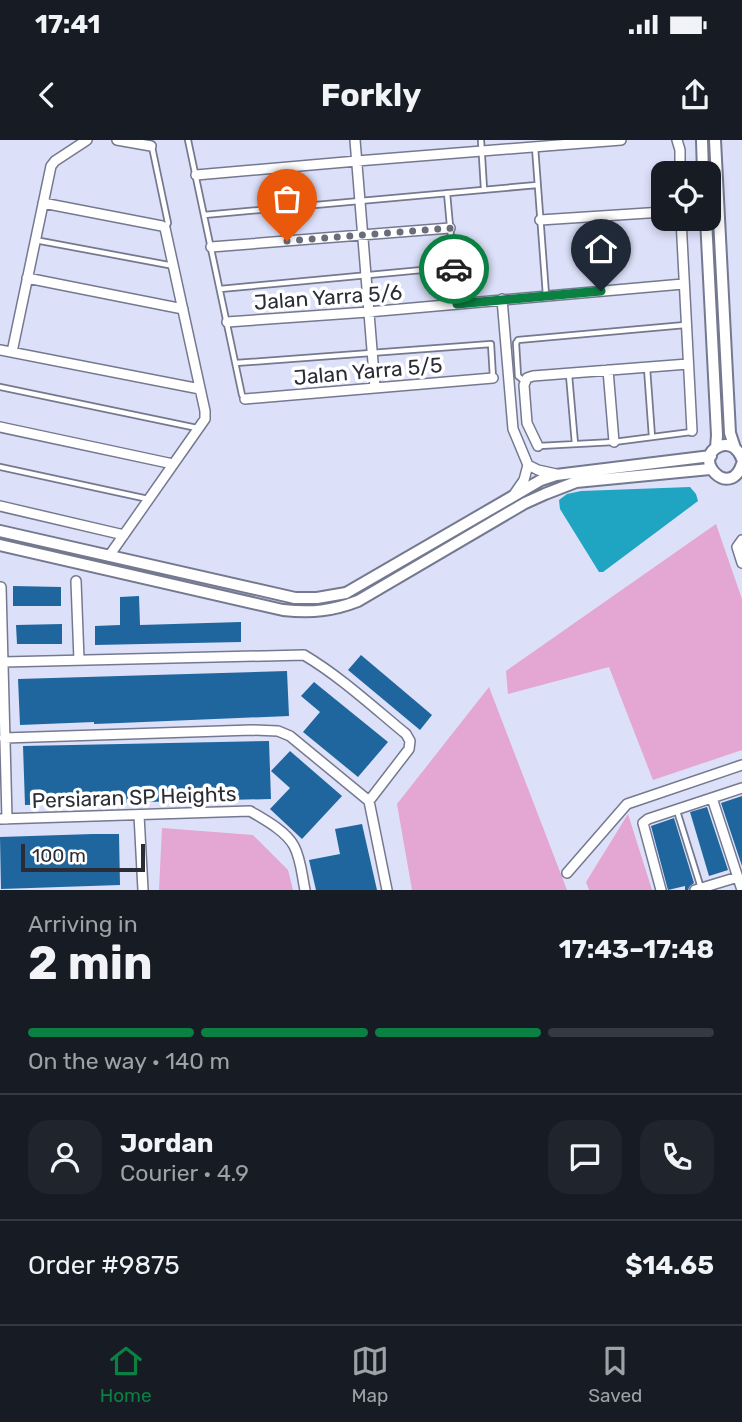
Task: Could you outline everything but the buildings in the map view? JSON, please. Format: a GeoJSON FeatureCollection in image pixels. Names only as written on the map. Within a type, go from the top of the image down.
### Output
{"type":"FeatureCollection","features":[{"type":"Feature","properties":{"kind":"street"},"geometry":{"type":"LineString","coordinates":[[12,352],[51,166],[87,140]]}},
{"type":"Feature","properties":{"kind":"street"},"geometry":{"type":"LineString","coordinates":[[117,140],[151,146]]}},
{"type":"Feature","properties":{"kind":"street"},"geometry":{"type":"LineString","coordinates":[[355,140],[375,387]]}},
{"type":"Feature","properties":{"kind":"street"},"geometry":{"type":"LineString","coordinates":[[196,175],[621,140]]}},
{"type":"Feature","properties":{"kind":"street"},"geometry":{"type":"LineString","coordinates":[[677,140],[680,161]]}},
{"type":"Feature","properties":{"kind":"street"},"geometry":{"type":"LineString","coordinates":[[702,140],[703,161]]}},
{"type":"Feature","properties":{"kind":"street"},"geometry":{"type":"LineString","coordinates":[[715,140],[730,433],[734,448]]}},
{"type":"Feature","properties":{"kind":"street"},"geometry":{"type":"LineString","coordinates":[[43,203],[165,228],[205,415],[205,419],[110,556]]}},
{"type":"Feature","properties":{"kind":"street"},"geometry":{"type":"LineString","coordinates":[[540,220],[651,213]]}},
{"type":"Feature","properties":{"kind":"street"},"geometry":{"type":"LineString","coordinates":[[211,247],[450,228]]}},
{"type":"Feature","properties":{"kind":"street"},"geometry":{"type":"LineString","coordinates":[[681,231],[692,431]]}},
{"type":"Feature","properties":{"kind":"street"},"geometry":{"type":"LineString","coordinates":[[0,531],[295,598],[317,598],[346,593],[364,584],[514,495],[541,480],[559,474],[713,452],[725,445],[739,452],[742,462],[739,472],[729,478],[718,477],[710,469],[709,463],[713,452],[717,435],[706,231]]}},
{"type":"Feature","properties":{"kind":"street"},"geometry":{"type":"LineString","coordinates":[[27,278],[183,309]]}},
{"type":"Feature","properties":{"kind":"street","name":"Jalan Yarra 5/6"},"geometry":{"type":"LineString","coordinates":[[227,322],[683,284]]}},
{"type":"Feature","properties":{"kind":"street"},"geometry":{"type":"LineString","coordinates":[[502,299],[513,429],[528,465],[524,480],[514,495]]}},
{"type":"Feature","properties":{"kind":"street"},"geometry":{"type":"LineString","coordinates":[[0,350],[200,389]]}},
{"type":"Feature","properties":{"kind":"street"},"geometry":{"type":"LineString","coordinates":[[538,446],[527,423],[524,385],[527,379],[533,376],[688,364]]}},
{"type":"Feature","properties":{"kind":"street"},"geometry":{"type":"LineString","coordinates":[[608,370],[614,442]]}},
{"type":"Feature","properties":{"kind":"street","name":"Jalan Yarra 5/5"},"geometry":{"type":"LineString","coordinates":[[245,399],[493,378]]}},
{"type":"Feature","properties":{"kind":"street"},"geometry":{"type":"LineString","coordinates":[[0,428],[173,464]]}},
{"type":"Feature","properties":{"kind":"street"},"geometry":{"type":"LineString","coordinates":[[528,465],[559,474]]}},
{"type":"Feature","properties":{"kind":"street"},"geometry":{"type":"LineString","coordinates":[[0,545],[283,610],[300,612],[337,609],[358,601],[513,510],[576,482],[710,469]]}},
{"type":"Feature","properties":{"kind":"street"},"geometry":{"type":"LineString","coordinates":[[0,506],[124,535]]}},
{"type":"Feature","properties":{"kind":"street"},"geometry":{"type":"LineString","coordinates":[[742,540],[737,547],[742,563]]}},
{"type":"Feature","properties":{"kind":"street"},"geometry":{"type":"LineString","coordinates":[[76,581],[79,660]]}},
{"type":"Feature","properties":{"kind":"street"},"geometry":{"type":"LineString","coordinates":[[1,587],[3,819]]}},
{"type":"Feature","properties":{"kind":"street"},"geometry":{"type":"LineString","coordinates":[[3,662],[304,655],[323,666],[406,734],[410,741],[409,749],[369,801]]}},
{"type":"Feature","properties":{"kind":"street"},"geometry":{"type":"LineString","coordinates":[[4,738],[278,731],[290,736],[369,801],[387,890]]}},
{"type":"Feature","properties":{"kind":"street"},"geometry":{"type":"LineString","coordinates":[[567,873],[627,804],[742,765]]}},
{"type":"Feature","properties":{"kind":"street"},"geometry":{"type":"LineString","coordinates":[[661,890],[643,823],[648,819],[742,788]]}},
{"type":"Feature","properties":{"kind":"street"},"geometry":{"type":"LineString","coordinates":[[712,798],[742,890]]}},
{"type":"Feature","properties":{"kind":"street","name":"Persiaran SP Heights"},"geometry":{"type":"LineString","coordinates":[[3,819],[250,811],[293,843],[306,890]]}},
{"type":"Feature","properties":{"kind":"street"},"geometry":{"type":"LineString","coordinates":[[139,815],[143,890]]}},
{"type":"Feature","properties":{"kind":"street"},"geometry":{"type":"LineString","coordinates":[[698,889],[738,877]]}},
{"type":"Feature","properties":{"kind":"lane"},"geometry":{"type":"LineString","coordinates":[[188,140],[245,399]]}},
{"type":"Feature","properties":{"kind":"lane"},"geometry":{"type":"LineString","coordinates":[[481,140],[484,189]]}},
{"type":"Feature","properties":{"kind":"lane"},"geometry":{"type":"LineString","coordinates":[[151,146],[168,223],[165,228]]}},
{"type":"Feature","properties":{"kind":"lane"},"geometry":{"type":"LineString","coordinates":[[535,147],[546,296]]}},
{"type":"Feature","properties":{"kind":"lane"},"geometry":{"type":"LineString","coordinates":[[204,215],[537,184]]}},
{"type":"Feature","properties":{"kind":"lane"},"geometry":{"type":"LineString","coordinates":[[447,192],[457,304]]}},
{"type":"Feature","properties":{"kind":"lane"},"geometry":{"type":"LineString","coordinates":[[35,240],[174,266]]}},
{"type":"Feature","properties":{"kind":"lane"},"geometry":{"type":"LineString","coordinates":[[220,289],[454,267]]}},
{"type":"Feature","properties":{"kind":"lane"},"geometry":{"type":"LineString","coordinates":[[525,382],[518,376],[518,340],[685,325]]}},
{"type":"Feature","properties":{"kind":"lane"},"geometry":{"type":"LineString","coordinates":[[236,363],[491,344],[493,378]]}},
{"type":"Feature","properties":{"kind":"lane"},"geometry":{"type":"LineString","coordinates":[[647,367],[652,437]]}},
{"type":"Feature","properties":{"kind":"lane"},"geometry":{"type":"LineString","coordinates":[[569,373],[575,444]]}},
{"type":"Feature","properties":{"kind":"lane"},"geometry":{"type":"LineString","coordinates":[[0,387],[198,428]]}},
{"type":"Feature","properties":{"kind":"lane"},"geometry":{"type":"LineString","coordinates":[[538,446],[614,442],[692,431]]}},
{"type":"Feature","properties":{"kind":"lane"},"geometry":{"type":"LineString","coordinates":[[0,467],[149,500]]}},
{"type":"Feature","properties":{"kind":"lane"},"geometry":{"type":"LineString","coordinates":[[677,810],[698,889]]}},
{"type":"Feature","properties":{"kind":"shaded area"},"geometry":{"type":"Polygon","coordinates":[[[716,524],[742,599],[742,750],[653,780],[609,667],[508,694],[506,671],[716,524]]]}},
{"type":"Feature","properties":{"kind":"shaded area"},"geometry":{"type":"Polygon","coordinates":[[[489,687],[567,890],[412,890],[397,804],[489,687]]]}},
{"type":"Feature","properties":{"kind":"shaded area"},"geometry":{"type":"Polygon","coordinates":[[[628,814],[652,890],[589,890],[586,882],[628,814]]]}},
{"type":"Feature","properties":{"kind":"shaded area"},"geometry":{"type":"Polygon","coordinates":[[[162,828],[253,835],[288,870],[293,890],[159,890],[162,828]]]}},
{"type":"Feature","properties":{"kind":"water"},"geometry":{"type":"Polygon","coordinates":[[[690,487],[698,501],[603,572],[599,572],[560,509],[559,500],[567,494],[581,491],[690,487]]]}},
{"type":"Feature","properties":{"kind":"way so far"},"geometry":{"type":"LineString","coordinates":[[287,241],[450,228],[454,269]]}},
{"type":"Feature","properties":{"kind":"route"},"geometry":{"type":"LineString","coordinates":[[454,269],[457,304],[601,291]]}}]}
